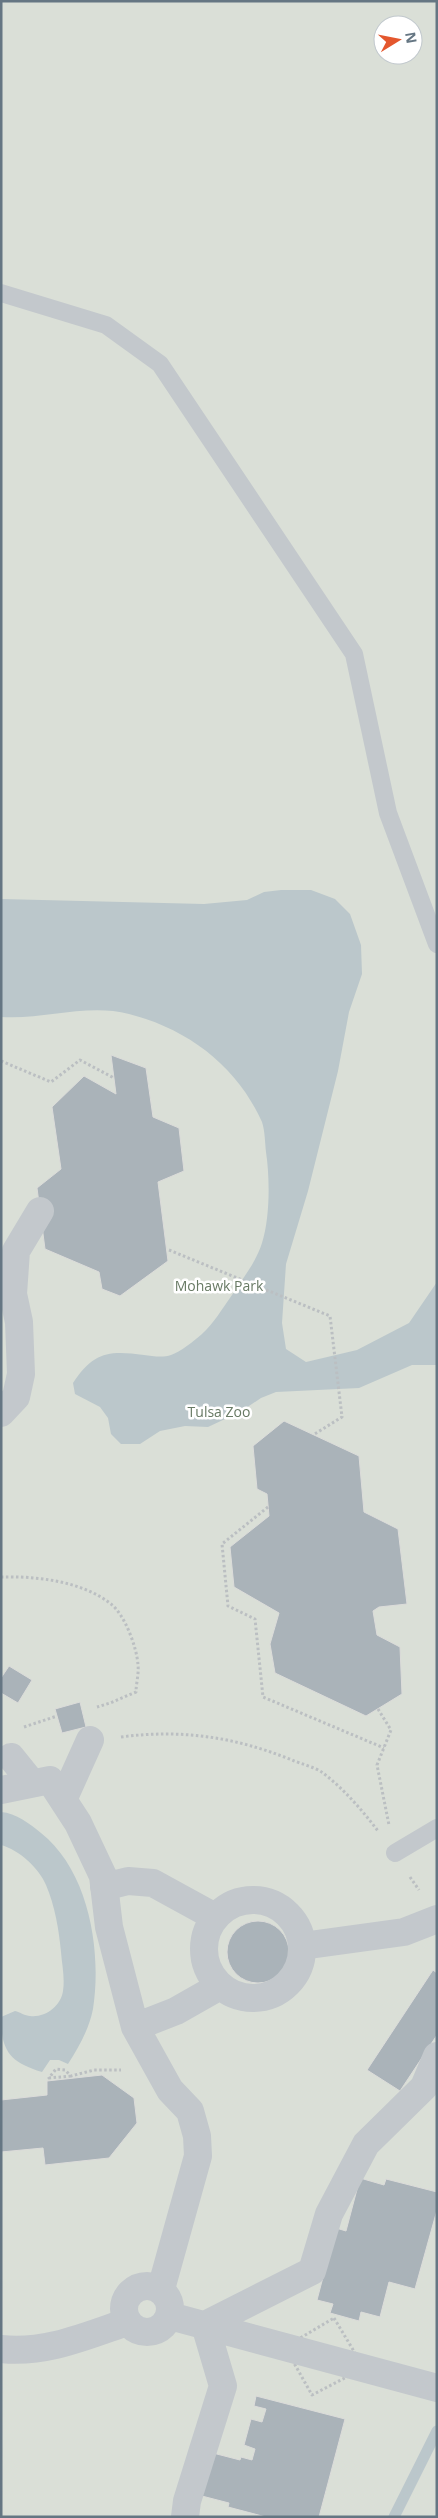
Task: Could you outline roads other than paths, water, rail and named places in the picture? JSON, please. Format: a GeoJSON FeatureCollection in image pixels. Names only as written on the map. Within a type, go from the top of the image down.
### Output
{"type":"FeatureCollection","features":[{"type":"Feature","properties":{"kind":"street"},"geometry":{"type":"LineString","coordinates":[[1,1413],[16,1397],[21,1374],[18,1322],[14,1294],[16,1251],[40,1211]]}},
{"type":"Feature","properties":{"kind":"street"},"geometry":{"type":"LineString","coordinates":[[63,1800],[90,1740]]}},
{"type":"Feature","properties":{"kind":"street"},"geometry":{"type":"LineString","coordinates":[[11,1757],[32,1783]]}},
{"type":"Feature","properties":{"kind":"street"},"geometry":{"type":"LineString","coordinates":[[1,1790],[50,1780],[78,1823],[103,1876],[109,1927],[135,2027],[170,2090],[190,2112],[196,2136],[198,2156],[161,2288]]}},
{"type":"Feature","properties":{"kind":"street"},"geometry":{"type":"LineString","coordinates":[[104,1887],[128,1881],[153,1884],[215,1917]]}},
{"type":"Feature","properties":{"kind":"street"},"geometry":{"type":"LineString","coordinates":[[244,1900],[260,1900],[276,1905],[289,1916],[298,1929],[302,1946],[300,1962],[293,1978],[282,1989],[274,1993],[267,1996],[250,1998],[234,1995],[220,1986],[210,1974],[205,1960],[204,1944],[208,1930],[215,1917],[228,1906],[244,1900]]}},
{"type":"Feature","properties":{"kind":"street"},"geometry":{"type":"LineString","coordinates":[[302,1946],[404,1932],[437,1919]]}},
{"type":"Feature","properties":{"kind":"street"},"geometry":{"type":"LineString","coordinates":[[135,2027],[176,2011],[220,1986]]}},
{"type":"Feature","properties":{"kind":"street"},"geometry":{"type":"LineString","coordinates":[[205,2325],[312,2271],[329,2214],[366,2144],[424,2087],[437,2056]]}},
{"type":"Feature","properties":{"kind":"street"},"geometry":{"type":"LineString","coordinates":[[145,2284],[161,2288],[170,2301],[170,2316],[163,2327],[150,2332],[137,2331],[127,2322],[123,2306],[130,2291],[145,2284]]}},
{"type":"Feature","properties":{"kind":"street"},"geometry":{"type":"LineString","coordinates":[[170,2316],[437,2388]]}},
{"type":"Feature","properties":{"kind":"street"},"geometry":{"type":"LineString","coordinates":[[1,2349],[14,2350],[62,2344],[127,2322]]}},
{"type":"Feature","properties":{"kind":"street"},"geometry":{"type":"LineString","coordinates":[[166,2517],[186,2509],[223,2386],[205,2325]]}},
{"type":"Feature","properties":{"kind":"lane"},"geometry":{"type":"LineString","coordinates":[[1,293],[106,325],[160,364],[354,654],[388,813],[437,944]]}},
{"type":"Feature","properties":{"kind":"lane"},"geometry":{"type":"LineString","coordinates":[[395,1853],[437,1828]]}},
{"type":"Feature","properties":{"kind":"waterway"},"geometry":{"type":"LineString","coordinates":[[394,2517],[437,2431]]}},
{"type":"Feature","properties":{"kind":"park label","name":"Mohawk Park"},"geometry":{"type":"Point","coordinates":[219,1286]}},
{"type":"Feature","properties":{"kind":"park label","name":"Tulsa Zoo"},"geometry":{"type":"Point","coordinates":[219,1412]}}]}
